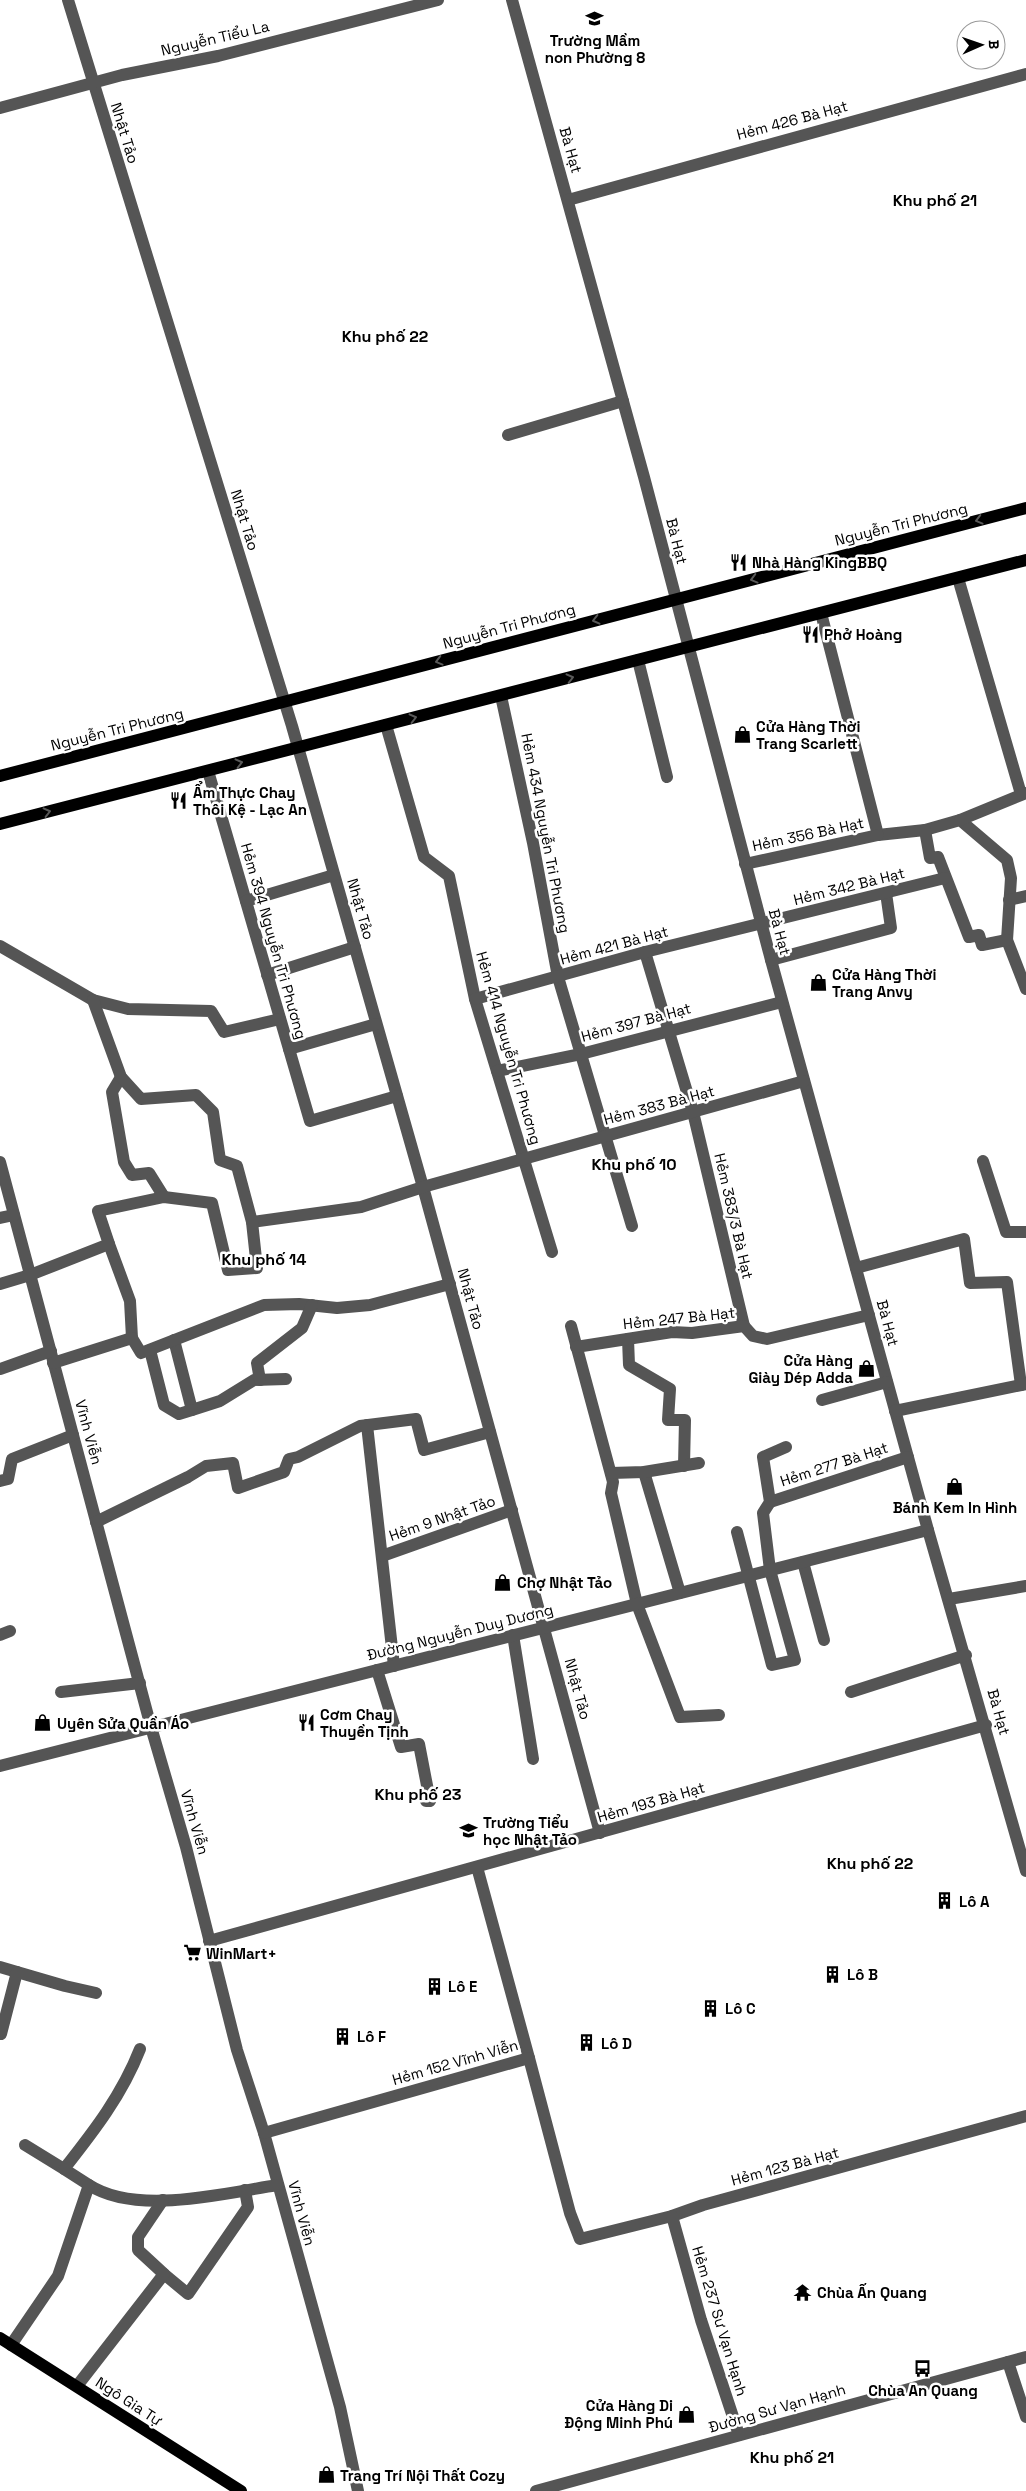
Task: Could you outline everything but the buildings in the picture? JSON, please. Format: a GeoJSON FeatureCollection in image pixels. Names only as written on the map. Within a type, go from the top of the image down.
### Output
{"type":"FeatureCollection","features":[{"type":"Feature","properties":{"kind":"main road","name":"Nguyễn Tri Phương"},"geometry":{"type":"LineString","coordinates":[[0,776],[1026,508]]}},
{"type":"Feature","properties":{"kind":"main road"},"geometry":{"type":"LineString","coordinates":[[0,824],[1026,560]]}},
{"type":"Feature","properties":{"kind":"main road","name":"Ngô Gia Tự"},"geometry":{"type":"LineString","coordinates":[[5,2341],[241,2491]]}},
{"type":"Feature","properties":{"kind":"street","name":"Nhật Tảo"},"geometry":{"type":"LineString","coordinates":[[68,0],[298,747],[450,1284],[600,1833]]}},
{"type":"Feature","properties":{"kind":"street","name":"Nguyễn Tiểu La"},"geometry":{"type":"LineString","coordinates":[[0,108],[93,83],[218,56],[438,0]]}},
{"type":"Feature","properties":{"kind":"street","name":"Bà Hạt"},"geometry":{"type":"LineString","coordinates":[[512,0],[623,401],[782,1002],[928,1530],[986,1725],[1026,1870]]}},
{"type":"Feature","properties":{"kind":"street","name":"Hẻm 426 Bà Hạt"},"geometry":{"type":"LineString","coordinates":[[568,200],[1026,74]]}},
{"type":"Feature","properties":{"kind":"street"},"geometry":{"type":"LineString","coordinates":[[508,435],[623,401]]}},
{"type":"Feature","properties":{"kind":"street"},"geometry":{"type":"LineString","coordinates":[[958,578],[1023,793]]}},
{"type":"Feature","properties":{"kind":"street"},"geometry":{"type":"LineString","coordinates":[[821,613],[878,835]]}},
{"type":"Feature","properties":{"kind":"street"},"geometry":{"type":"LineString","coordinates":[[638,660],[667,777]]}},
{"type":"Feature","properties":{"kind":"street","name":"Hẻm 434 Nguyễn Tri Phương"},"geometry":{"type":"LineString","coordinates":[[501,696],[533,843],[558,978],[632,1226]]}},
{"type":"Feature","properties":{"kind":"street","name":"Hẻm 414 Nguyễn Tri Phương"},"geometry":{"type":"LineString","coordinates":[[386,725],[424,857],[449,876],[475,999],[552,1252]]}},
{"type":"Feature","properties":{"kind":"street","name":"Hẻm 394 Nguyễn Tri Phương"},"geometry":{"type":"LineString","coordinates":[[208,771],[310,1121],[397,1096]]}},
{"type":"Feature","properties":{"kind":"street","name":"Hẻm 356 Bà Hạt"},"geometry":{"type":"LineString","coordinates":[[745,864],[878,835],[925,830],[960,820],[1023,793]]}},
{"type":"Feature","properties":{"kind":"street"},"geometry":{"type":"LineString","coordinates":[[960,820],[1007,860],[1010,878],[1006,940],[1026,989]]}},
{"type":"Feature","properties":{"kind":"street"},"geometry":{"type":"LineString","coordinates":[[925,830],[930,858],[938,857],[954,903],[969,937],[979,935],[982,945],[1006,940]]}},
{"type":"Feature","properties":{"kind":"street"},"geometry":{"type":"LineString","coordinates":[[246,901],[334,876]]}},
{"type":"Feature","properties":{"kind":"street","name":"Hẻm 342 Bà Hạt"},"geometry":{"type":"LineString","coordinates":[[761,925],[945,878]]}},
{"type":"Feature","properties":{"kind":"street"},"geometry":{"type":"LineString","coordinates":[[771,960],[891,928],[886,893]]}},
{"type":"Feature","properties":{"kind":"street"},"geometry":{"type":"LineString","coordinates":[[1009,900],[1026,896]]}},
{"type":"Feature","properties":{"kind":"street","name":"Hẻm 421 Bà Hạt"},"geometry":{"type":"LineString","coordinates":[[475,999],[558,978],[645,952],[761,925]]}},
{"type":"Feature","properties":{"kind":"street"},"geometry":{"type":"LineString","coordinates":[[0,946],[93,1000],[128,1009],[211,1011],[224,1032],[280,1019]]}},
{"type":"Feature","properties":{"kind":"street"},"geometry":{"type":"LineString","coordinates":[[267,975],[355,947]]}},
{"type":"Feature","properties":{"kind":"street","name":"Hẻm 383/3 Bà Hạt"},"geometry":{"type":"LineString","coordinates":[[645,952],[693,1112],[744,1326]]}},
{"type":"Feature","properties":{"kind":"street"},"geometry":{"type":"LineString","coordinates":[[93,1000],[121,1077],[141,1099],[196,1095],[212,1112],[220,1160],[237,1166],[252,1222],[257,1268],[228,1270],[212,1204],[164,1197],[98,1211],[108,1244],[130,1301],[132,1338],[141,1353],[264,1305],[312,1305],[337,1308],[370,1305],[450,1284]]}},
{"type":"Feature","properties":{"kind":"street","name":"Hẻm 397 Bà Hạt"},"geometry":{"type":"LineString","coordinates":[[496,1071],[581,1054],[782,1002]]}},
{"type":"Feature","properties":{"kind":"street"},"geometry":{"type":"LineString","coordinates":[[289,1049],[376,1024]]}},
{"type":"Feature","properties":{"kind":"street"},"geometry":{"type":"LineString","coordinates":[[121,1077],[112,1092],[124,1162],[132,1175],[149,1173],[164,1197]]}},
{"type":"Feature","properties":{"kind":"street","name":"Hẻm 383 Bà Hạt"},"geometry":{"type":"LineString","coordinates":[[252,1222],[361,1207],[423,1187],[804,1081]]}},
{"type":"Feature","properties":{"kind":"street"},"geometry":{"type":"LineString","coordinates":[[983,1161],[1006,1232],[1026,1232]]}},
{"type":"Feature","properties":{"kind":"street","name":"Vĩnh Viễn"},"geometry":{"type":"LineString","coordinates":[[0,1162],[151,1727],[186,1847],[238,2050],[264,2133],[340,2407],[358,2491]]}},
{"type":"Feature","properties":{"kind":"street"},"geometry":{"type":"LineString","coordinates":[[0,1218],[14,1215]]}},
{"type":"Feature","properties":{"kind":"street"},"geometry":{"type":"LineString","coordinates":[[856,1268],[964,1240],[970,1283],[1007,1282],[1023,1385],[895,1411]]}},
{"type":"Feature","properties":{"kind":"street"},"geometry":{"type":"LineString","coordinates":[[0,1284],[30,1275],[108,1244]]}},
{"type":"Feature","properties":{"kind":"street"},"geometry":{"type":"LineString","coordinates":[[260,1380],[257,1363],[302,1328],[312,1305]]}},
{"type":"Feature","properties":{"kind":"street","name":"Hẻm 247 Bà Hạt"},"geometry":{"type":"LineString","coordinates":[[576,1347],[672,1332],[692,1333],[744,1326],[753,1336],[767,1339],[869,1315]]}},
{"type":"Feature","properties":{"kind":"street"},"geometry":{"type":"LineString","coordinates":[[571,1326],[613,1482],[611,1493],[637,1604],[680,1717],[718,1714]]}},
{"type":"Feature","properties":{"kind":"street"},"geometry":{"type":"LineString","coordinates":[[0,1369],[132,1338]]}},
{"type":"Feature","properties":{"kind":"street"},"geometry":{"type":"LineString","coordinates":[[628,1339],[629,1365],[670,1389],[668,1420],[685,1420],[684,1466]]}},
{"type":"Feature","properties":{"kind":"street"},"geometry":{"type":"LineString","coordinates":[[174,1340],[192,1410]]}},
{"type":"Feature","properties":{"kind":"street"},"geometry":{"type":"LineString","coordinates":[[150,1350],[164,1405],[179,1414],[220,1401],[254,1380],[286,1379]]}},
{"type":"Feature","properties":{"kind":"street"},"geometry":{"type":"LineString","coordinates":[[822,1400],[887,1382]]}},
{"type":"Feature","properties":{"kind":"street"},"geometry":{"type":"LineString","coordinates":[[96,1522],[188,1477],[206,1466],[233,1463],[238,1488],[284,1472],[289,1459],[298,1457],[360,1426],[416,1419],[424,1450],[490,1432]]}},
{"type":"Feature","properties":{"kind":"street"},"geometry":{"type":"LineString","coordinates":[[367,1425],[394,1666]]}},
{"type":"Feature","properties":{"kind":"street"},"geometry":{"type":"LineString","coordinates":[[0,1481],[8,1479],[12,1459],[73,1435]]}},
{"type":"Feature","properties":{"kind":"street"},"geometry":{"type":"LineString","coordinates":[[737,1532],[772,1666],[795,1660],[770,1570],[763,1513],[770,1502],[763,1457],[786,1447]]}},
{"type":"Feature","properties":{"kind":"street","name":"Hẻm 277 Bà Hạt"},"geometry":{"type":"LineString","coordinates":[[770,1502],[908,1457]]}},
{"type":"Feature","properties":{"kind":"street"},"geometry":{"type":"LineString","coordinates":[[610,1473],[644,1472],[699,1463]]}},
{"type":"Feature","properties":{"kind":"street"},"geometry":{"type":"LineString","coordinates":[[644,1472],[680,1593]]}},
{"type":"Feature","properties":{"kind":"street","name":"Hẻm 9 Nhật Tảo"},"geometry":{"type":"LineString","coordinates":[[382,1556],[512,1510]]}},
{"type":"Feature","properties":{"kind":"street","name":"Đường Nguyễn Duy Dương"},"geometry":{"type":"LineString","coordinates":[[0,1766],[928,1530]]}},
{"type":"Feature","properties":{"kind":"street"},"geometry":{"type":"LineString","coordinates":[[803,1562],[824,1640]]}},
{"type":"Feature","properties":{"kind":"street"},"geometry":{"type":"LineString","coordinates":[[949,1599],[1026,1586]]}},
{"type":"Feature","properties":{"kind":"street"},"geometry":{"type":"LineString","coordinates":[[513,1636],[533,1759]]}},
{"type":"Feature","properties":{"kind":"street"},"geometry":{"type":"LineString","coordinates":[[851,1692],[966,1656]]}},
{"type":"Feature","properties":{"kind":"street"},"geometry":{"type":"LineString","coordinates":[[377,1670],[401,1747],[419,1744],[430,1801],[426,1801]]}},
{"type":"Feature","properties":{"kind":"street"},"geometry":{"type":"LineString","coordinates":[[61,1692],[140,1684]]}},
{"type":"Feature","properties":{"kind":"street","name":"Hẻm 193 Bà Hạt"},"geometry":{"type":"LineString","coordinates":[[209,1941],[986,1725]]}},
{"type":"Feature","properties":{"kind":"street"},"geometry":{"type":"LineString","coordinates":[[477,1867],[529,2058]]}},
{"type":"Feature","properties":{"kind":"street"},"geometry":{"type":"LineString","coordinates":[[0,1967],[64,1986],[96,1993]]}},
{"type":"Feature","properties":{"kind":"street"},"geometry":{"type":"LineString","coordinates":[[1,2034],[17,1972]]}},
{"type":"Feature","properties":{"kind":"street"},"geometry":{"type":"LineString","coordinates":[[64,2169],[102,2121],[129,2076],[140,2049]]}},
{"type":"Feature","properties":{"kind":"street","name":"Hẻm 152 Vĩnh Viễn"},"geometry":{"type":"LineString","coordinates":[[264,2133],[529,2058],[570,2213]]}},
{"type":"Feature","properties":{"kind":"street","name":"Hẻm 123 Bà Hạt"},"geometry":{"type":"LineString","coordinates":[[570,2213],[580,2239],[672,2216],[703,2205],[1026,2116]]}},
{"type":"Feature","properties":{"kind":"street"},"geometry":{"type":"LineString","coordinates":[[25,2145],[103,2194],[147,2200],[199,2199],[278,2185]]}},
{"type":"Feature","properties":{"kind":"street"},"geometry":{"type":"LineString","coordinates":[[5,2341],[58,2276],[89,2185]]}},
{"type":"Feature","properties":{"kind":"street"},"geometry":{"type":"LineString","coordinates":[[163,2200],[138,2237],[138,2250],[188,2294],[248,2207],[245,2190]]}},
{"type":"Feature","properties":{"kind":"street","name":"Hẻm 237 Sư Vạn Hạnh"},"geometry":{"type":"LineString","coordinates":[[672,2216],[701,2320],[739,2435]]}},
{"type":"Feature","properties":{"kind":"street"},"geometry":{"type":"LineString","coordinates":[[77,2386],[164,2274]]}},
{"type":"Feature","properties":{"kind":"street","name":"Đường Sư Vạn Hạnh"},"geometry":{"type":"LineString","coordinates":[[536,2491],[1026,2357]]}},
{"type":"Feature","properties":{"kind":"street"},"geometry":{"type":"LineString","coordinates":[[1008,2362],[1026,2417]]}},
{"type":"Feature","properties":{"kind":"place","name":"Trường Mầm non Phường 8"},"geometry":{"type":"Point","coordinates":[595,19]}},
{"type":"Feature","properties":{"kind":"place","name":"Nhà Hàng KingBBQ"},"geometry":{"type":"Point","coordinates":[738,562]}},
{"type":"Feature","properties":{"kind":"place","name":"Phở Hoàng"},"geometry":{"type":"Point","coordinates":[810,634]}},
{"type":"Feature","properties":{"kind":"place","name":"Cửa Hàng Thời Trang Scarlett"},"geometry":{"type":"Point","coordinates":[742,735]}},
{"type":"Feature","properties":{"kind":"place","name":"Ẩm Thực Chay Thôi Kệ - Lạc An"},"geometry":{"type":"Point","coordinates":[179,801]}},
{"type":"Feature","properties":{"kind":"place","name":"Cửa Hàng Thời Trang Anvy"},"geometry":{"type":"Point","coordinates":[818,983]}},
{"type":"Feature","properties":{"kind":"place","name":"Cửa Hàng Giày Dép Adda"},"geometry":{"type":"Point","coordinates":[867,1369]}},
{"type":"Feature","properties":{"kind":"place","name":"Bánh Kem In Hình"},"geometry":{"type":"Point","coordinates":[955,1486]}},
{"type":"Feature","properties":{"kind":"place","name":"Chợ Nhật Tảo"},"geometry":{"type":"Point","coordinates":[503,1582]}},
{"type":"Feature","properties":{"kind":"place","name":"Uyên Sửa Quần Áo"},"geometry":{"type":"Point","coordinates":[43,1723]}},
{"type":"Feature","properties":{"kind":"place","name":"Cơm Chay Thuyền Tịnh"},"geometry":{"type":"Point","coordinates":[306,1723]}},
{"type":"Feature","properties":{"kind":"place","name":"Trường Tiểu học Nhật Tảo"},"geometry":{"type":"Point","coordinates":[469,1831]}},
{"type":"Feature","properties":{"kind":"place","name":"Lô A"},"geometry":{"type":"Point","coordinates":[945,1901]}},
{"type":"Feature","properties":{"kind":"place","name":"WinMart+"},"geometry":{"type":"Point","coordinates":[192,1953]}},
{"type":"Feature","properties":{"kind":"place","name":"Lô B"},"geometry":{"type":"Point","coordinates":[833,1974]}},
{"type":"Feature","properties":{"kind":"place","name":"Lô E"},"geometry":{"type":"Point","coordinates":[434,1986]}},
{"type":"Feature","properties":{"kind":"place","name":"Lô C"},"geometry":{"type":"Point","coordinates":[711,2008]}},
{"type":"Feature","properties":{"kind":"place","name":"Lô F"},"geometry":{"type":"Point","coordinates":[343,2036]}},
{"type":"Feature","properties":{"kind":"place","name":"Lô D"},"geometry":{"type":"Point","coordinates":[587,2043]}},
{"type":"Feature","properties":{"kind":"place","name":"Chùa Ấn Quang"},"geometry":{"type":"Point","coordinates":[803,2292]}},
{"type":"Feature","properties":{"kind":"place","name":"Chùa An Quang"},"geometry":{"type":"Point","coordinates":[923,2369]}},
{"type":"Feature","properties":{"kind":"place","name":"Cửa Hàng Di Động Minh Phú"},"geometry":{"type":"Point","coordinates":[687,2414]}},
{"type":"Feature","properties":{"kind":"place","name":"Trang Trí Nội Thất Cozy"},"geometry":{"type":"Point","coordinates":[326,2475]}},
{"type":"Feature","properties":{"kind":"district","name":"Khu phố 21"},"geometry":{"type":"Point","coordinates":[935,200]}},
{"type":"Feature","properties":{"kind":"district","name":"Khu phố 22"},"geometry":{"type":"Point","coordinates":[385,336]}},
{"type":"Feature","properties":{"kind":"district","name":"Khu phố 10"},"geometry":{"type":"Point","coordinates":[634,1164]}},
{"type":"Feature","properties":{"kind":"district","name":"Khu phố 14"},"geometry":{"type":"Point","coordinates":[264,1259]}},
{"type":"Feature","properties":{"kind":"district","name":"Khu phố 23"},"geometry":{"type":"Point","coordinates":[418,1794]}},
{"type":"Feature","properties":{"kind":"district","name":"Khu phố 22"},"geometry":{"type":"Point","coordinates":[870,1863]}},
{"type":"Feature","properties":{"kind":"district","name":"Khu phố 21"},"geometry":{"type":"Point","coordinates":[792,2457]}}]}
